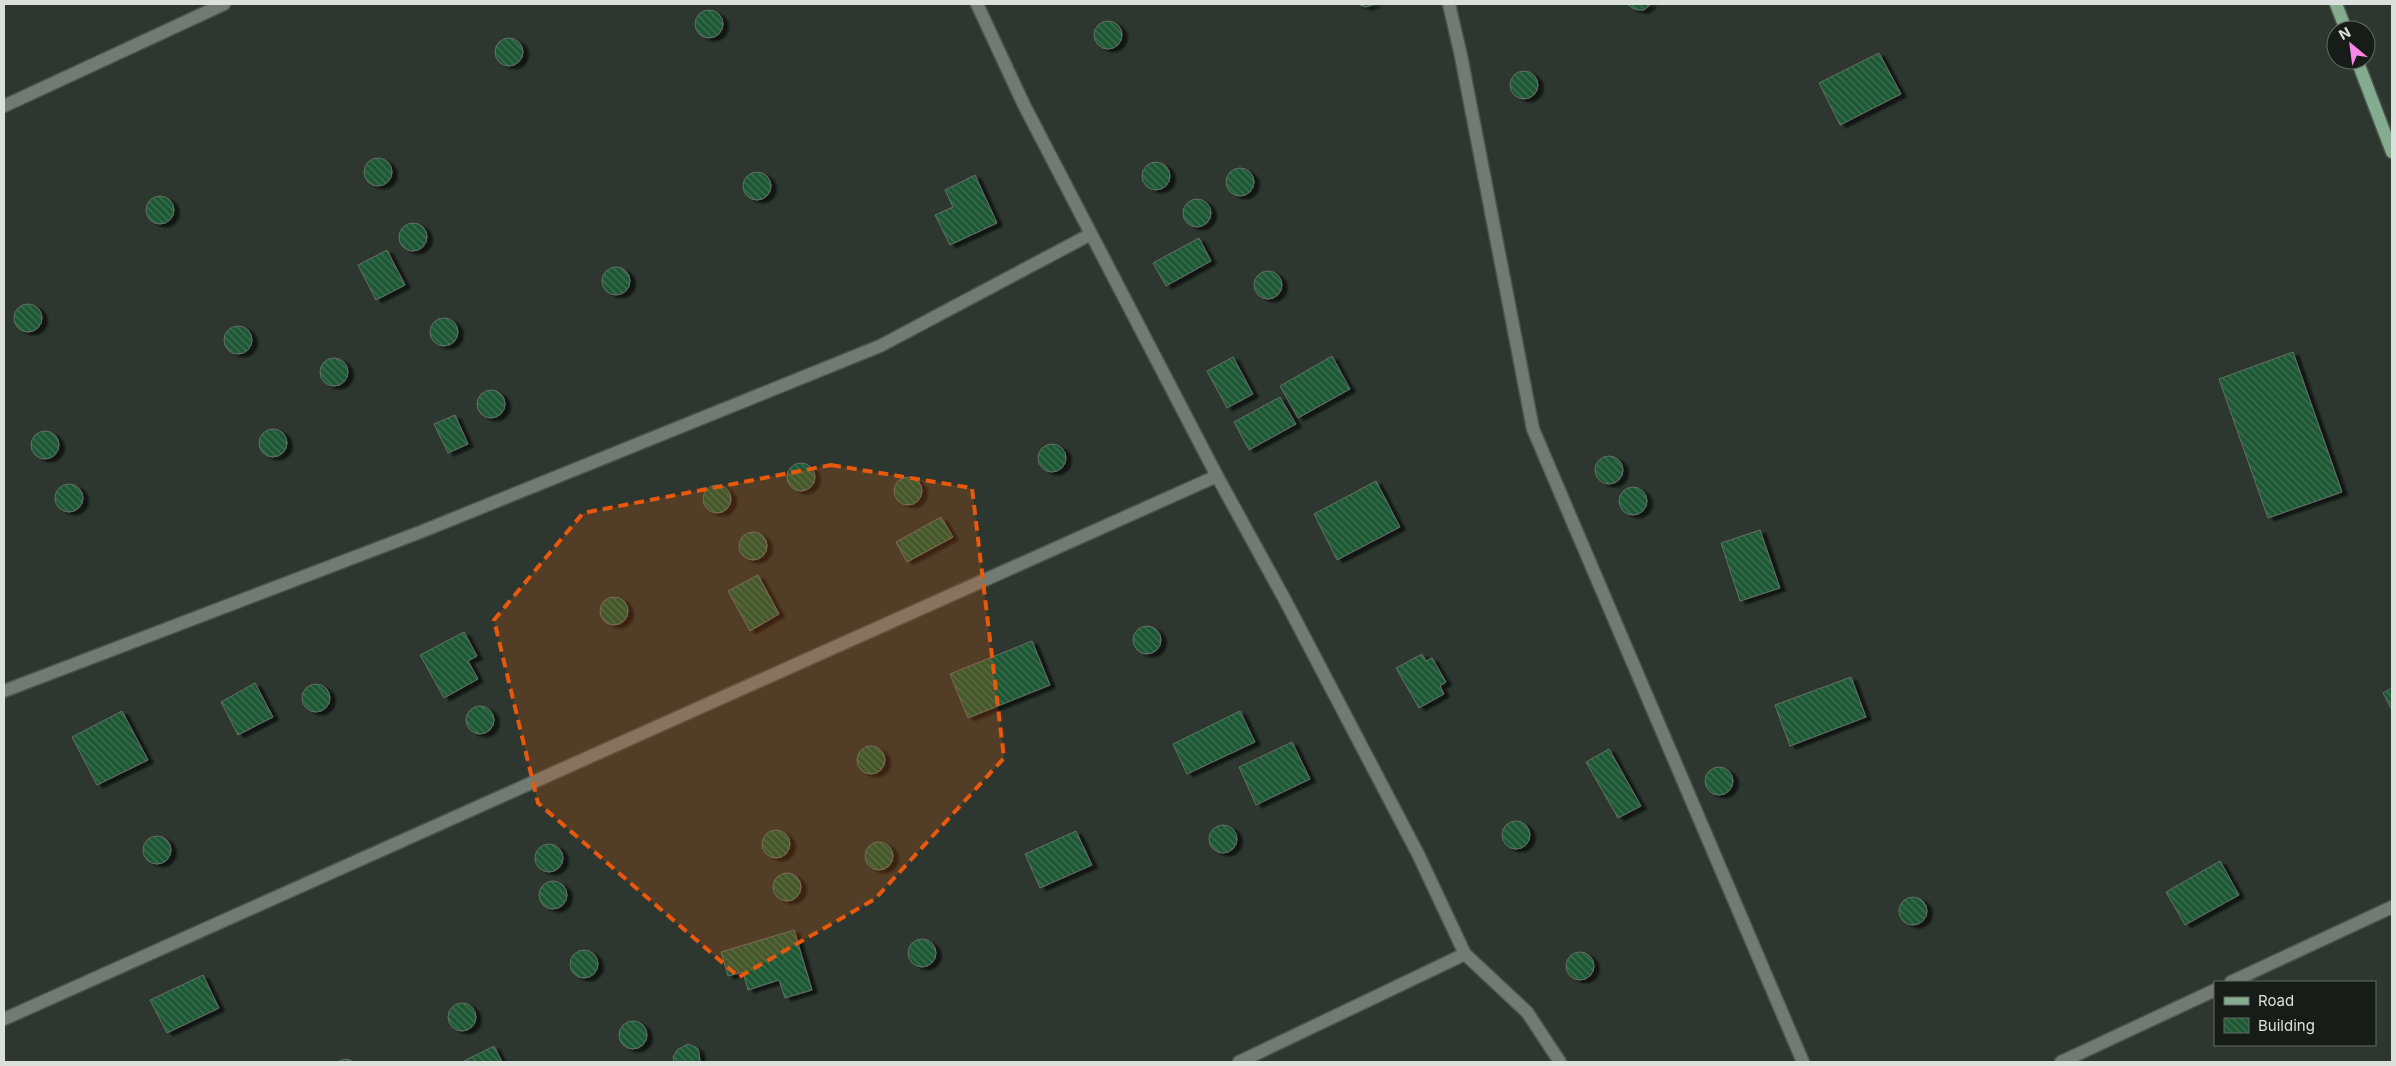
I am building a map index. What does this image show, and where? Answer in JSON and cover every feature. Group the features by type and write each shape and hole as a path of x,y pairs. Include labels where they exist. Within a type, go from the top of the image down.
{"main road":[{"path":"2336,4 2342,20"},
{"path":"2361,70 2392,152"}],"street":[{"path":"4,106 224,4"},
{"path":"977,4 1024,105 1217,476 1418,854 1465,954 1527,1012 1560,1062"},
{"path":"1449,4 1461,56 1534,429 1803,1062"},
{"path":"4,692 432,527 880,346 1091,234"},
{"path":"4,1019 1217,476"},
{"path":"2234,981 2392,907"},
{"path":"1239,1062 1465,954"},
{"path":"2061,1062 2214,990"}],"highlighted area":[{"path":"831,465 972,488 1004,758 875,899 739,977 538,803 494,620 583,513"}],"building":[{"path":"1357,4 1375,4 1366,7"},
{"path":"1627,4 1651,4 1644,10 1639,10"},
{"path":"709,10 719,14 723,24 719,34 709,38 699,34 695,24 699,14"},
{"path":"1108,21 1118,25 1122,35 1118,45 1108,49 1098,45 1094,35 1098,25"},
{"path":"509,38 519,42 523,52 519,62 509,66 499,62 495,52 499,42"},
{"path":"1879,53 1901,94 1840,125 1819,83"},
{"path":"1524,71 1534,75 1538,85 1534,95 1524,99 1514,95 1510,85 1514,75"},
{"path":"378,158 388,162 392,172 388,182 378,186 368,182 364,172 368,162"},
{"path":"1156,162 1166,166 1170,176 1166,186 1156,190 1146,186 1142,176 1146,166"},
{"path":"1240,168 1250,172 1254,182 1250,192 1240,196 1230,192 1226,182 1230,172"},
{"path":"757,172 767,176 771,186 767,196 757,200 747,196 743,186 747,176"},
{"path":"975,175 997,223 950,245 935,215 953,207 945,190"},
{"path":"160,196 170,200 174,210 170,220 160,224 150,220 146,210 150,200"},
{"path":"1197,199 1207,203 1211,213 1207,223 1197,227 1187,223 1183,213 1187,203"},
{"path":"413,223 423,227 427,237 423,247 413,251 403,247 399,237 403,227"},
{"path":"1199,238 1211,261 1166,286 1153,263"},
{"path":"387,250 405,285 376,300 358,265"},
{"path":"616,267 626,271 630,281 626,291 616,295 606,291 602,281 606,271"},
{"path":"1268,271 1278,275 1282,285 1278,295 1268,299 1258,295 1254,285 1258,275"},
{"path":"28,304 38,308 42,318 38,328 28,332 18,328 14,318 18,308"},
{"path":"444,318 454,322 458,332 454,342 444,346 434,342 430,332 434,322"},
{"path":"238,326 248,330 252,340 248,350 238,354 228,350 224,340 228,330"},
{"path":"2293,352 2342,492 2268,518 2219,379"},
{"path":"1332,356 1350,389 1298,418 1280,386"},
{"path":"1233,357 1253,394 1227,408 1207,371"},
{"path":"334,358 344,362 348,372 344,382 334,386 324,382 320,372 324,362"},
{"path":"491,390 501,394 505,404 501,414 491,418 481,414 477,404 481,394"},
{"path":"1280,397 1296,424 1249,450 1234,422"},
{"path":"455,415 468,444 448,453 434,424"},
{"path":"273,429 283,433 287,443 283,453 273,457 263,453 259,443 263,433"},
{"path":"45,431 55,435 59,445 55,455 45,459 35,455 31,445 35,435"},
{"path":"1052,444 1062,448 1066,458 1062,468 1052,472 1042,468 1038,458 1042,448"},
{"path":"1609,456 1619,460 1623,470 1619,480 1609,484 1599,480 1595,470 1599,460"},
{"path":"801,463 811,467 815,477 811,487 801,491 791,487 787,477 791,467"},
{"path":"908,477 918,481 922,491 918,501 908,505 898,501 894,491 898,481"},
{"path":"1376,481 1400,527 1337,560 1314,514"},
{"path":"69,484 79,488 83,498 79,508 69,512 59,508 55,498 59,488"},
{"path":"717,485 727,489 731,499 727,509 717,513 707,509 703,499 707,489"},
{"path":"1633,487 1643,491 1647,501 1643,511 1633,515 1623,511 1619,501 1623,491"},
{"path":"941,517 953,537 907,562 896,542"},
{"path":"1760,530 1780,588 1740,601 1721,543"},
{"path":"753,532 763,536 767,546 763,556 753,560 743,556 739,546 743,536"},
{"path":"758,575 779,614 750,631 728,591"},
{"path":"614,597 624,601 628,611 624,621 614,625 604,621 600,611 604,601"},
{"path":"1147,626 1157,630 1161,640 1157,650 1147,654 1137,650 1133,640 1137,630"},
{"path":"464,632 477,656 468,661 478,679 444,698 420,655"},
{"path":"1032,641 1050,685 968,718 950,674"},
{"path":"1422,654 1426,661 1432,658 1446,682 1440,686 1444,694 1419,708 1396,668"},
{"path":"1851,677 1866,717 1790,746 1775,705"},
{"path":"255,683 273,717 238,735 221,702"},
{"path":"316,684 326,688 330,698 326,708 316,712 306,708 302,698 306,688"},
{"path":"2392,688 2392,710 2383,693"},
{"path":"480,706 490,710 494,720 490,730 480,734 470,730 466,720 470,710"},
{"path":"122,711 148,760 97,785 72,737"},
{"path":"1240,711 1255,742 1187,774 1173,744"},
{"path":"1292,742 1310,779 1256,805 1239,767"},
{"path":"871,746 881,750 885,760 881,770 871,774 861,770 857,760 861,750"},
{"path":"1609,749 1641,806 1618,818 1586,762"},
{"path":"1719,767 1729,771 1733,781 1729,791 1719,795 1709,791 1705,781 1709,771"},
{"path":"1516,821 1526,825 1530,835 1526,845 1516,849 1506,845 1502,835 1506,825"},
{"path":"1223,825 1233,829 1237,839 1233,849 1223,853 1213,849 1209,839 1213,829"},
{"path":"776,830 786,834 790,844 786,854 776,858 766,854 762,844 766,834"},
{"path":"1076,831 1092,865 1040,888 1025,854"},
{"path":"157,836 167,840 171,850 167,860 157,864 147,860 143,850 147,840"},
{"path":"879,842 889,846 893,856 889,866 879,870 869,866 865,856 869,846"},
{"path":"549,844 559,848 563,858 559,868 549,872 539,868 535,858 539,848"},
{"path":"2220,861 2239,895 2185,925 2166,892"},
{"path":"787,873 797,877 801,887 797,897 787,901 777,897 773,887 777,877"},
{"path":"553,881 563,885 567,895 563,905 553,909 543,905 539,895 543,885"},
{"path":"1913,897 1923,901 1927,911 1923,921 1913,925 1903,921 1899,911 1903,901"},
{"path":"794,930 812,990 785,998 779,980 748,990 743,972 728,976 721,952"},
{"path":"922,939 932,943 936,953 932,963 922,967 912,963 908,953 912,943"},
{"path":"584,950 594,954 598,964 594,974 584,978 574,974 570,964 574,954"},
{"path":"1580,952 1590,956 1594,966 1590,976 1580,980 1570,976 1566,966 1570,956"},
{"path":"203,975 219,1008 167,1033 150,1000"},
{"path":"462,1003 472,1007 476,1017 472,1027 462,1031 452,1027 448,1017 452,1007"},
{"path":"633,1021 643,1025 647,1035 643,1045 633,1049 623,1045 619,1035 623,1025"},
{"path":"688,1044 697,1048 700,1062 674,1062 673,1057 677,1050"},
{"path":"494,1046 502,1062 462,1062"},
{"path":"347,1059 354,1062 337,1062 342,1060"}]}
